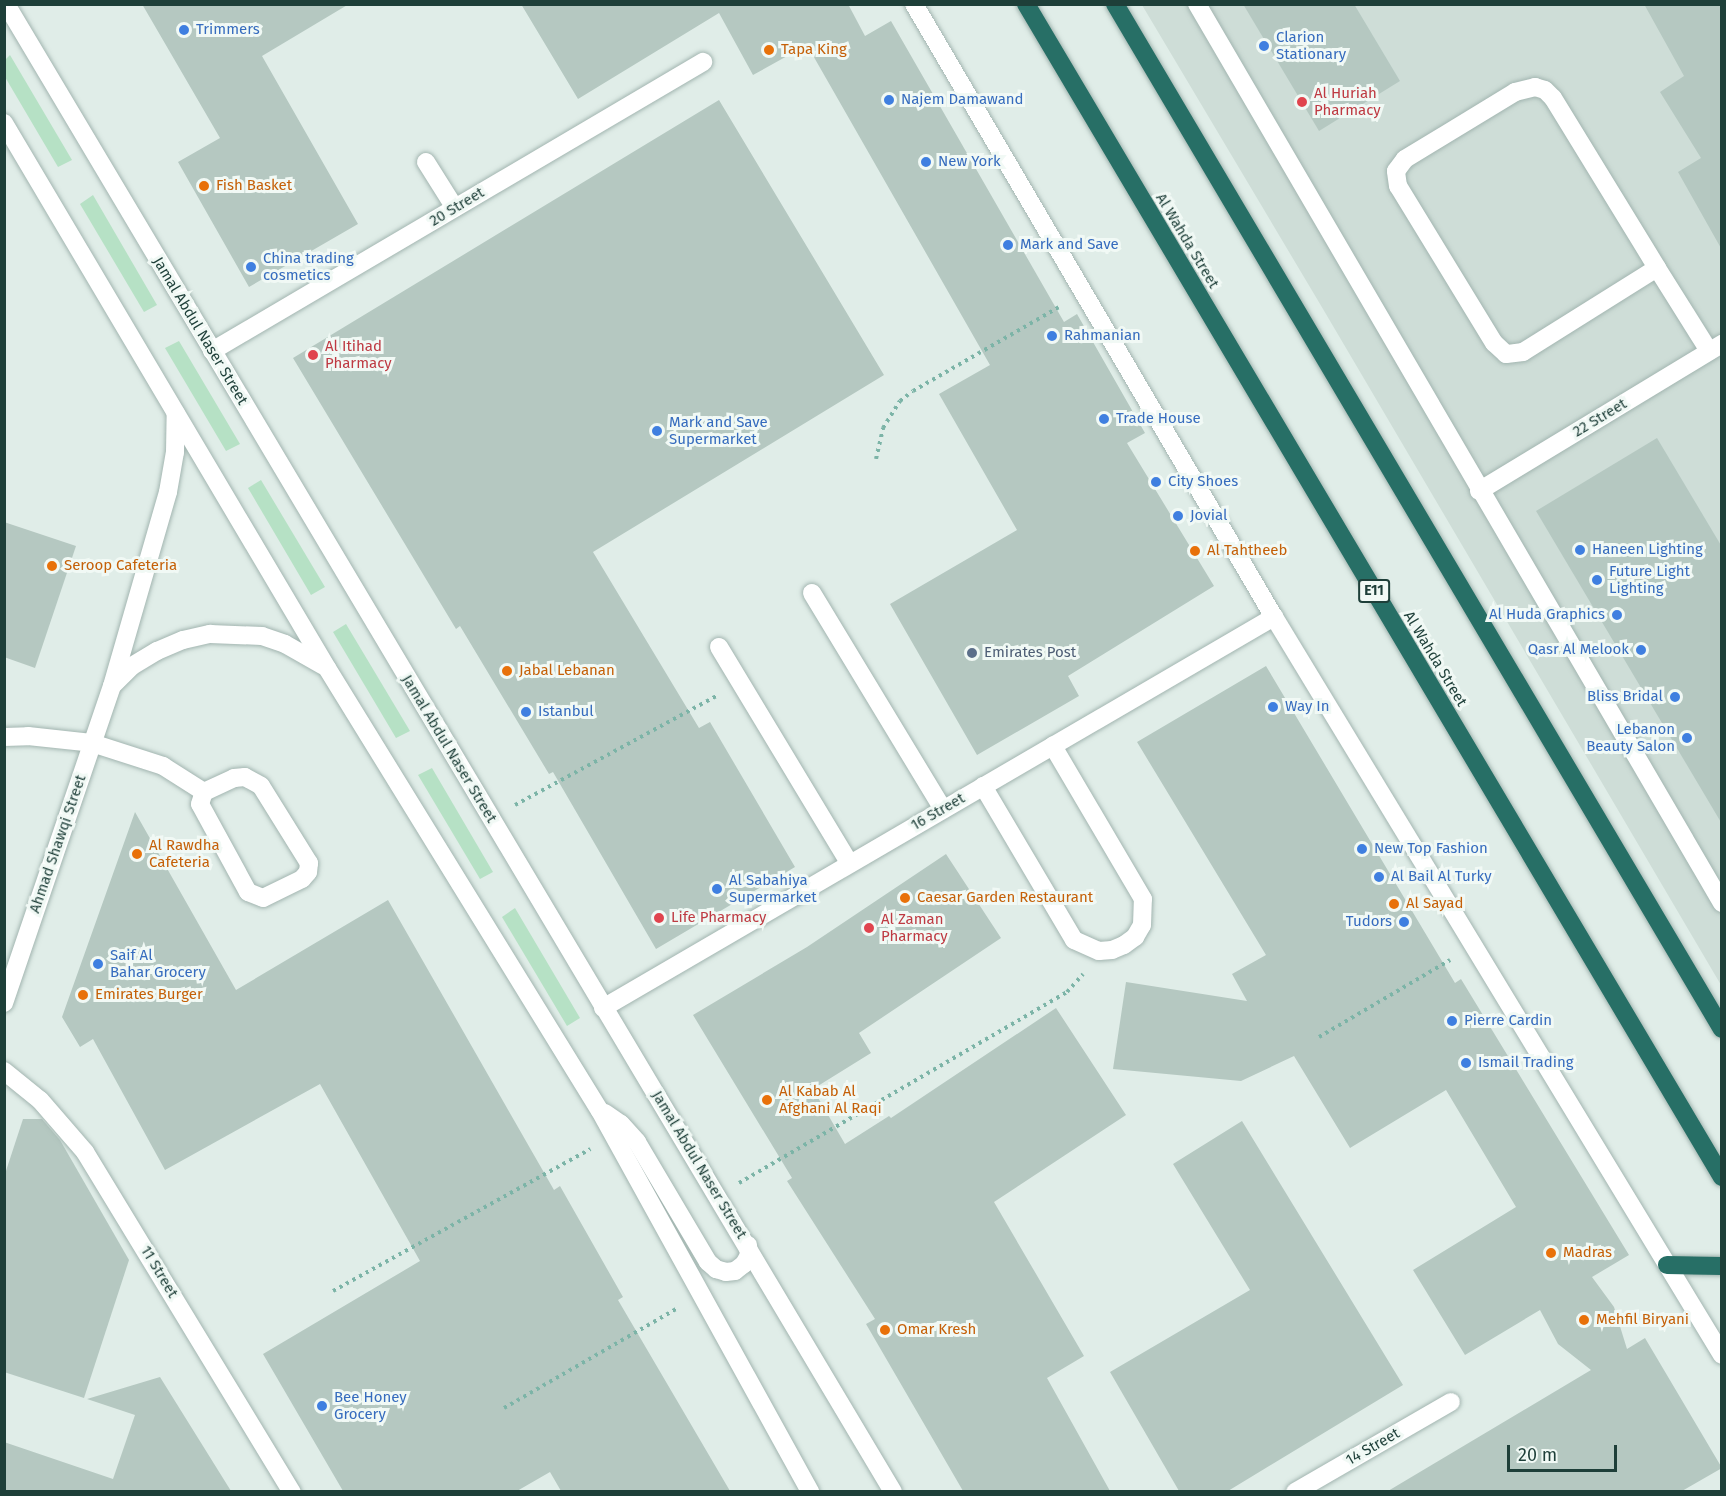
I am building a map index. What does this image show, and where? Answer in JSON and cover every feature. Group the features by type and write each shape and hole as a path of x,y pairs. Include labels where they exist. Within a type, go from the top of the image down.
{"highway":[{"name":"Al Wahda Street","path":"1026,4 1722,1178"},
{"path":"1115,4 1722,1029"},
{"path":"1667,1264 1722,1266"}],"street":[{"name":"Jamal Abdul Naser Street","path":"6,4 893,1491"},
{"path":"914,4 1274,616 1722,1355"},
{"path":"1197,4 1479,491 1722,903"},
{"name":"20 Street","path":"212,351 702,62"},
{"path":"1657,267 1522,351 1506,354 1494,343 1398,186 1396,171 1405,159 1515,92 1535,87 1545,90 1553,98 1657,267 1715,348"},
{"path":"4,123 327,668 600,1111 810,1491"},
{"path":"426,162 455,208"},
{"name":"22 Street","path":"1479,491 1715,348"},
{"name":"Ahmad Shawqi Street","path":"4,1003 112,686 168,492 175,452 176,411"},
{"path":"812,593 943,809"},
{"name":"16 Street","path":"603,1008 1274,616"},
{"name":"Ahmad Shawqi Street","path":"112,686 132,666 157,651 183,640 210,634 262,636 307,654 327,668"},
{"path":"719,647 850,864"},
{"path":"4,737 28,736 92,743 163,766 204,792"},
{"path":"983,786 1074,940 1085,947 1099,951 1112,950 1135,937 1142,925 1143,899 1053,746"},
{"path":"245,777 256,782 307,859 309,867 306,876 268,896 258,897 248,892 201,808 200,799 204,792 234,778 245,777"},
{"name":"11 Street","path":"4,1071 40,1100 85,1152 292,1491"},
{"path":"600,1111 621,1124 637,1142 708,1262 716,1269 726,1272 735,1270 744,1264 748,1255 748,1245"},
{"name":"14 Street","path":"1295,1491 1451,1402"}],"path":[{"path":"876,459 880,436 890,414 913,391 1083,293"},
{"path":"490,818 741,683"},
{"path":"1319,1037 1474,946"},
{"path":"718,1196 1067,992 1084,972 1087,960 1085,947"},
{"path":"333,1291 614,1136"},
{"path":"504,1408 702,1294"}],"shaded area":[{"path":"1142,5 1721,5 1721,985 1323,309"}],"green space":[{"path":"10,55 72,160 58,167 5,77 5,60"},
{"path":"93,195 157,305 144,312 80,204"},
{"path":"179,341 240,444 226,451 165,348"},
{"path":"261,480 325,587 311,595 248,488"},
{"path":"346,624 410,731 396,738 333,632"},
{"path":"432,768 493,872 480,879 418,775"},
{"path":"515,908 580,1018 567,1026 502,917"}],"building":[{"path":"142,4 349,4 262,56 358,224 249,287 178,162 220,138"},
{"path":"521,4 848,4 865,36 891,21 1064,322 1077,314 1145,433 1127,443 1214,586 1068,676 1079,696 977,755 890,604 1017,530 939,394 990,365 807,45 753,75 719,13 578,99"},
{"path":"1243,4 1354,4 1400,81 1319,131"},
{"path":"1644,4 1722,4 1722,250 1678,172 1701,158 1660,92 1684,76"},
{"path":"719,100 884,375 593,552 699,728 710,722 795,867 656,949 553,772 549,774 460,626 456,629 293,358"},
{"path":"1657,438 1722,547 1722,824 1536,511"},
{"path":"4,522 76,546 35,668 4,657"},
{"path":"1266,666 1455,983 1461,979 1629,1255 1592,1277 1614,1307 1627,1349 1645,1338 1722,1468 1682,1491 1388,1491 1591,1370 1558,1344 1540,1310 1465,1355 1413,1270 1516,1207 1446,1090 1350,1148 1294,1056 1241,1081 1113,1069 1126,982 1247,1001 1232,974 1266,955 1137,742"},
{"path":"135,812 236,990 388,900 554,1190 560,1186 623,1297 618,1300 730,1491 561,1491 550,1472 517,1491 343,1491 263,1354 420,1261 320,1084 165,1170 93,1039 80,1047 62,1017"},
{"path":"946,854 1001,938 859,1033 871,1053 813,1089 845,1144 889,1116 891,1118 1056,1008 1126,1115 994,1202 1084,1356 1047,1378 1110,1491 963,1491 866,1324 875,1319 787,1181 792,1178 693,1015 807,947"},
{"path":"23,1119 42,1119 60,1140 129,1260 84,1398 4,1372 4,1177"},
{"path":"1242,1121 1403,1385 1228,1491 1179,1491 1110,1372 1250,1290 1173,1164"},
{"path":"160,1377 231,1491 4,1491 4,1442 113,1479 135,1415 87,1399"}],"place":[{"name":"Trimmers","path":"184,30"},
{"name":"Clarion Stationary","path":"1264,46"},
{"name":"Tapa King","path":"769,50"},
{"name":"Najem Damawand","path":"889,100"},
{"name":"Al Huriah Pharmacy","path":"1302,102"},
{"name":"New York","path":"926,162"},
{"name":"Fish Basket","path":"204,186"},
{"name":"Mark and Save","path":"1008,245"},
{"name":"China trading cosmetics","path":"251,267"},
{"name":"Rahmanian","path":"1052,336"},
{"name":"Al Itihad Pharmacy","path":"313,355"},
{"name":"Trade House","path":"1104,419"},
{"name":"Mark and Save Supermarket","path":"657,431"},
{"name":"City Shoes","path":"1156,482"},
{"name":"Jovial","path":"1178,516"},
{"name":"Haneen Lighting","path":"1580,550"},
{"name":"Al Tahtheeb","path":"1195,551"},
{"name":"Seroop Cafeteria","path":"52,566"},
{"name":"Future Light Lighting","path":"1597,580"},
{"name":"Al Huda Graphics","path":"1617,615"},
{"name":"Qasr Al Melook","path":"1641,650"},
{"name":"Emirates Post","path":"972,653"},
{"name":"Jabal Lebanan","path":"507,671"},
{"name":"Bliss Bridal","path":"1675,697"},
{"name":"Way In","path":"1273,707"},
{"name":"Istanbul","path":"526,712"},
{"name":"Lebanon Beauty Salon","path":"1687,738"},
{"name":"New Top Fashion","path":"1362,849"},
{"name":"Al Rawdha Cafeteria","path":"137,854"},
{"name":"Al Bail Al Turky","path":"1379,877"},
{"name":"Al Sabahiya Supermarket","path":"717,889"},
{"name":"Caesar Garden Restaurant","path":"905,898"},
{"name":"Al Sayad","path":"1394,904"},
{"name":"Life Pharmacy","path":"659,918"},
{"name":"Tudors","path":"1404,922"},
{"name":"Al Zaman Pharmacy","path":"869,928"},
{"name":"Saif Al Bahar Grocery","path":"98,964"},
{"name":"Emirates Burger","path":"83,995"},
{"name":"Pierre Cardin","path":"1452,1021"},
{"name":"Ismail Trading","path":"1466,1063"},
{"name":"Al Kabab Al Afghani Al Raqi","path":"767,1100"},
{"name":"Madras","path":"1551,1253"},
{"name":"Mehfil Biryani","path":"1584,1320"},
{"name":"Omar Kresh","path":"885,1330"},
{"name":"Bee Honey Grocery","path":"322,1406"}]}
